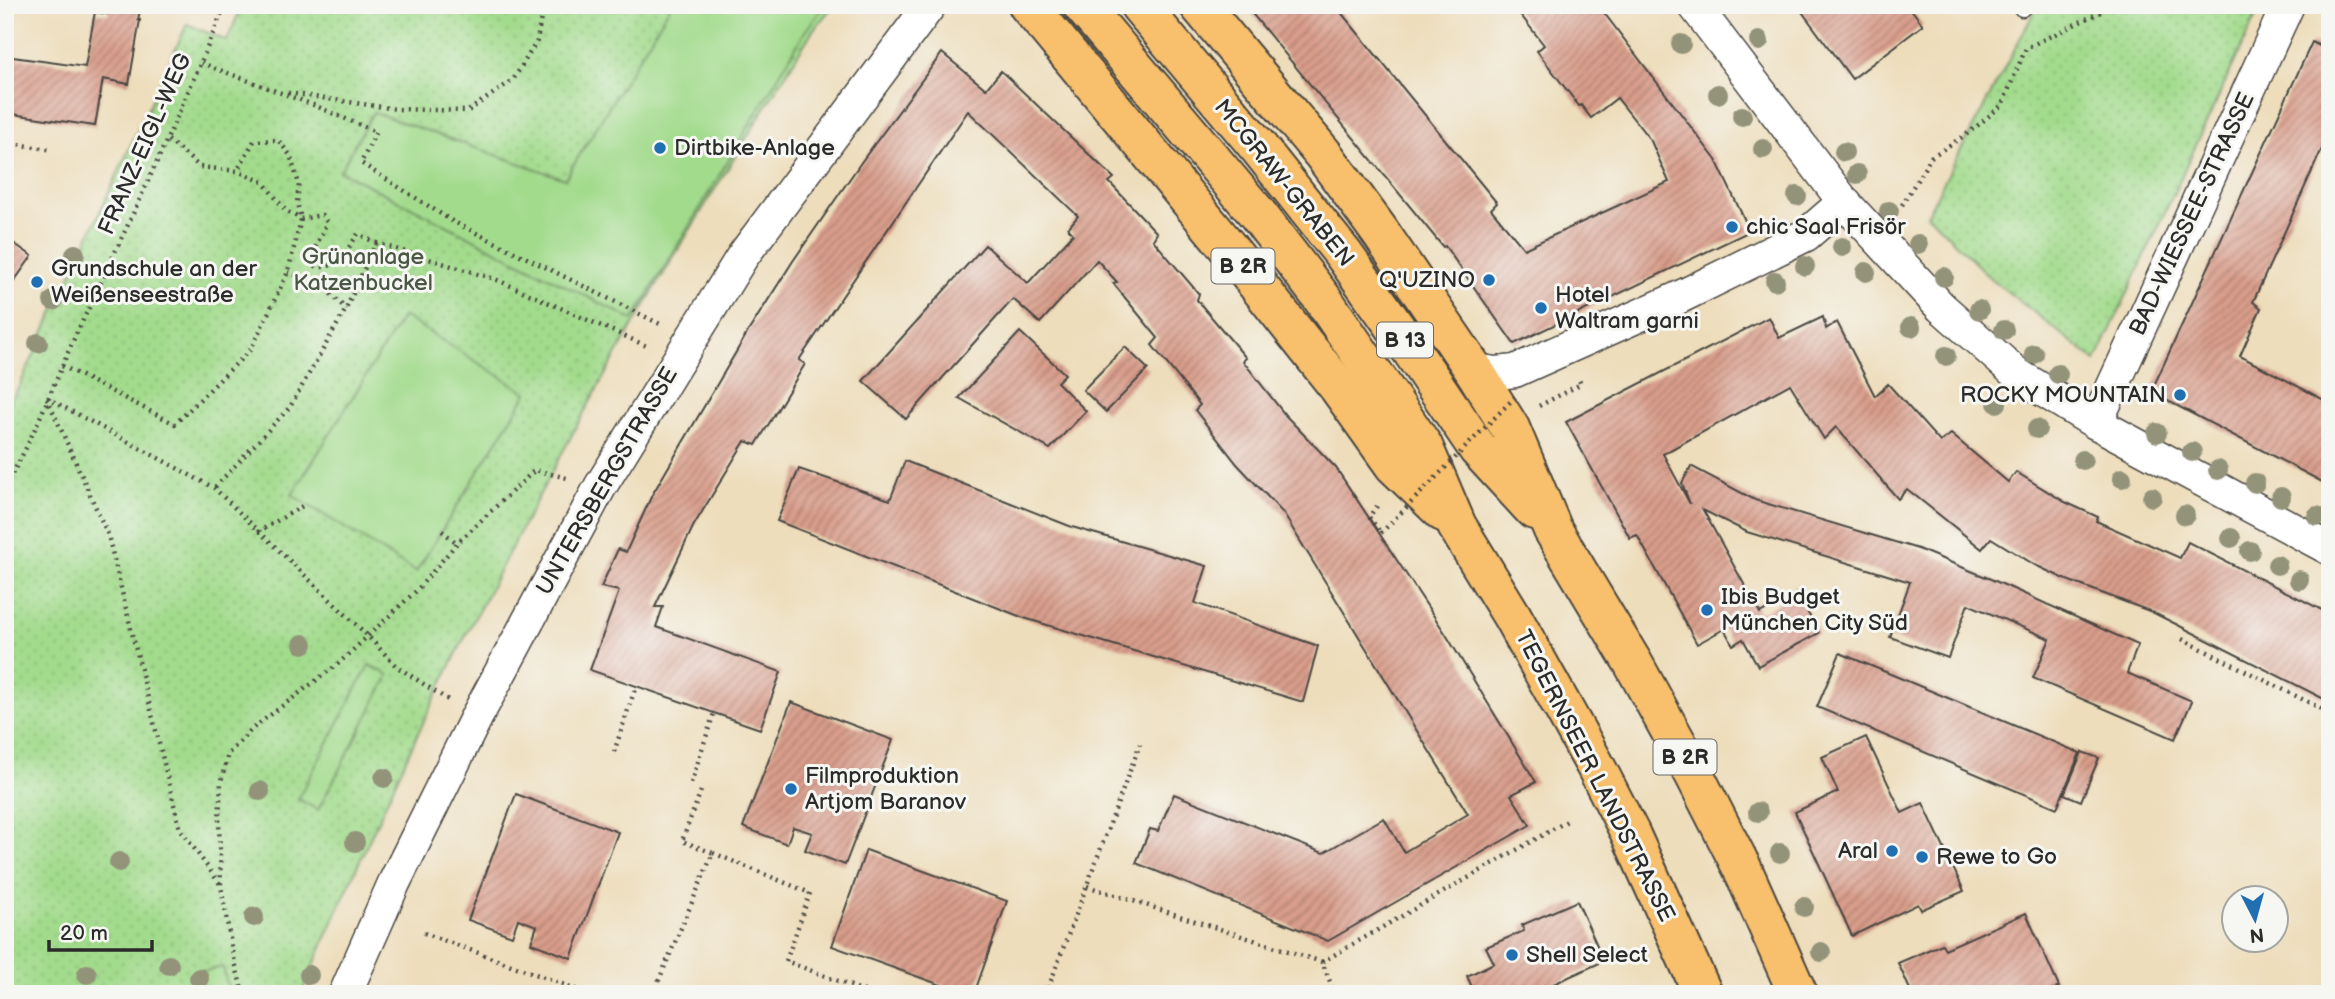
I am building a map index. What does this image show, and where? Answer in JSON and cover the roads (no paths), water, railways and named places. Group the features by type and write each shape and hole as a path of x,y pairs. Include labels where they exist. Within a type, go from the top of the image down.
{"main road":[{"name":"B 2R","path":"1028,5 1222,240 1339,388 1394,464 1457,526"},
{"name":"MCGRAW-GRABEN","path":"1082,5 1256,212 1322,298 1423,446 1457,526"},
{"name":"MCGRAW-GRABEN","path":"1139,5 1259,148 1344,256 1478,449 1553,530"},
{"name":"B 2R","path":"1199,5 1322,154 1380,232 1510,428 1553,530 1633,663 1694,774 1742,868 1798,994"},
{"name":"TEGERNSEER LANDSTRASSE","path":"1457,526 1512,615 1595,765 1630,833 1703,994"}],"street":[{"name":"UNTERSBERGSTRASSE","path":"345,994 394,883 475,718 600,487 742,257 930,5"},
{"path":"1694,5 1844,202 1941,307 2018,375 2096,423 2330,549"},
{"name":"BAD-WIESSEE-STRASSE","path":"2096,423 2288,5"},
{"path":"1474,370 1497,373 1515,371 1676,299 1807,235 1844,202"}],"place":[{"name":"Dirtbike-Anlage","path":"660,148"},
{"name":"chic Saal Frisör","path":"1732,227"},
{"name":"Q'UZINO","path":"1489,280"},
{"name":"Grundschule an der Weißenseestraße","path":"37,282"},
{"name":"Hotel Waltram garni","path":"1541,308"},
{"name":"ROCKY MOUNTAIN","path":"2180,395"},
{"name":"Ibis Budget München City Süd","path":"1707,610"},
{"name":"Filmproduktion Artjom Baranov","path":"791,789"},
{"name":"Aral","path":"1892,851"},
{"name":"Rewe to Go","path":"1922,857"},
{"name":"Shell Select","path":"1512,955"}],"park label":[{"name":"Grünanlage Katzenbuckel","path":"363,270"}]}
